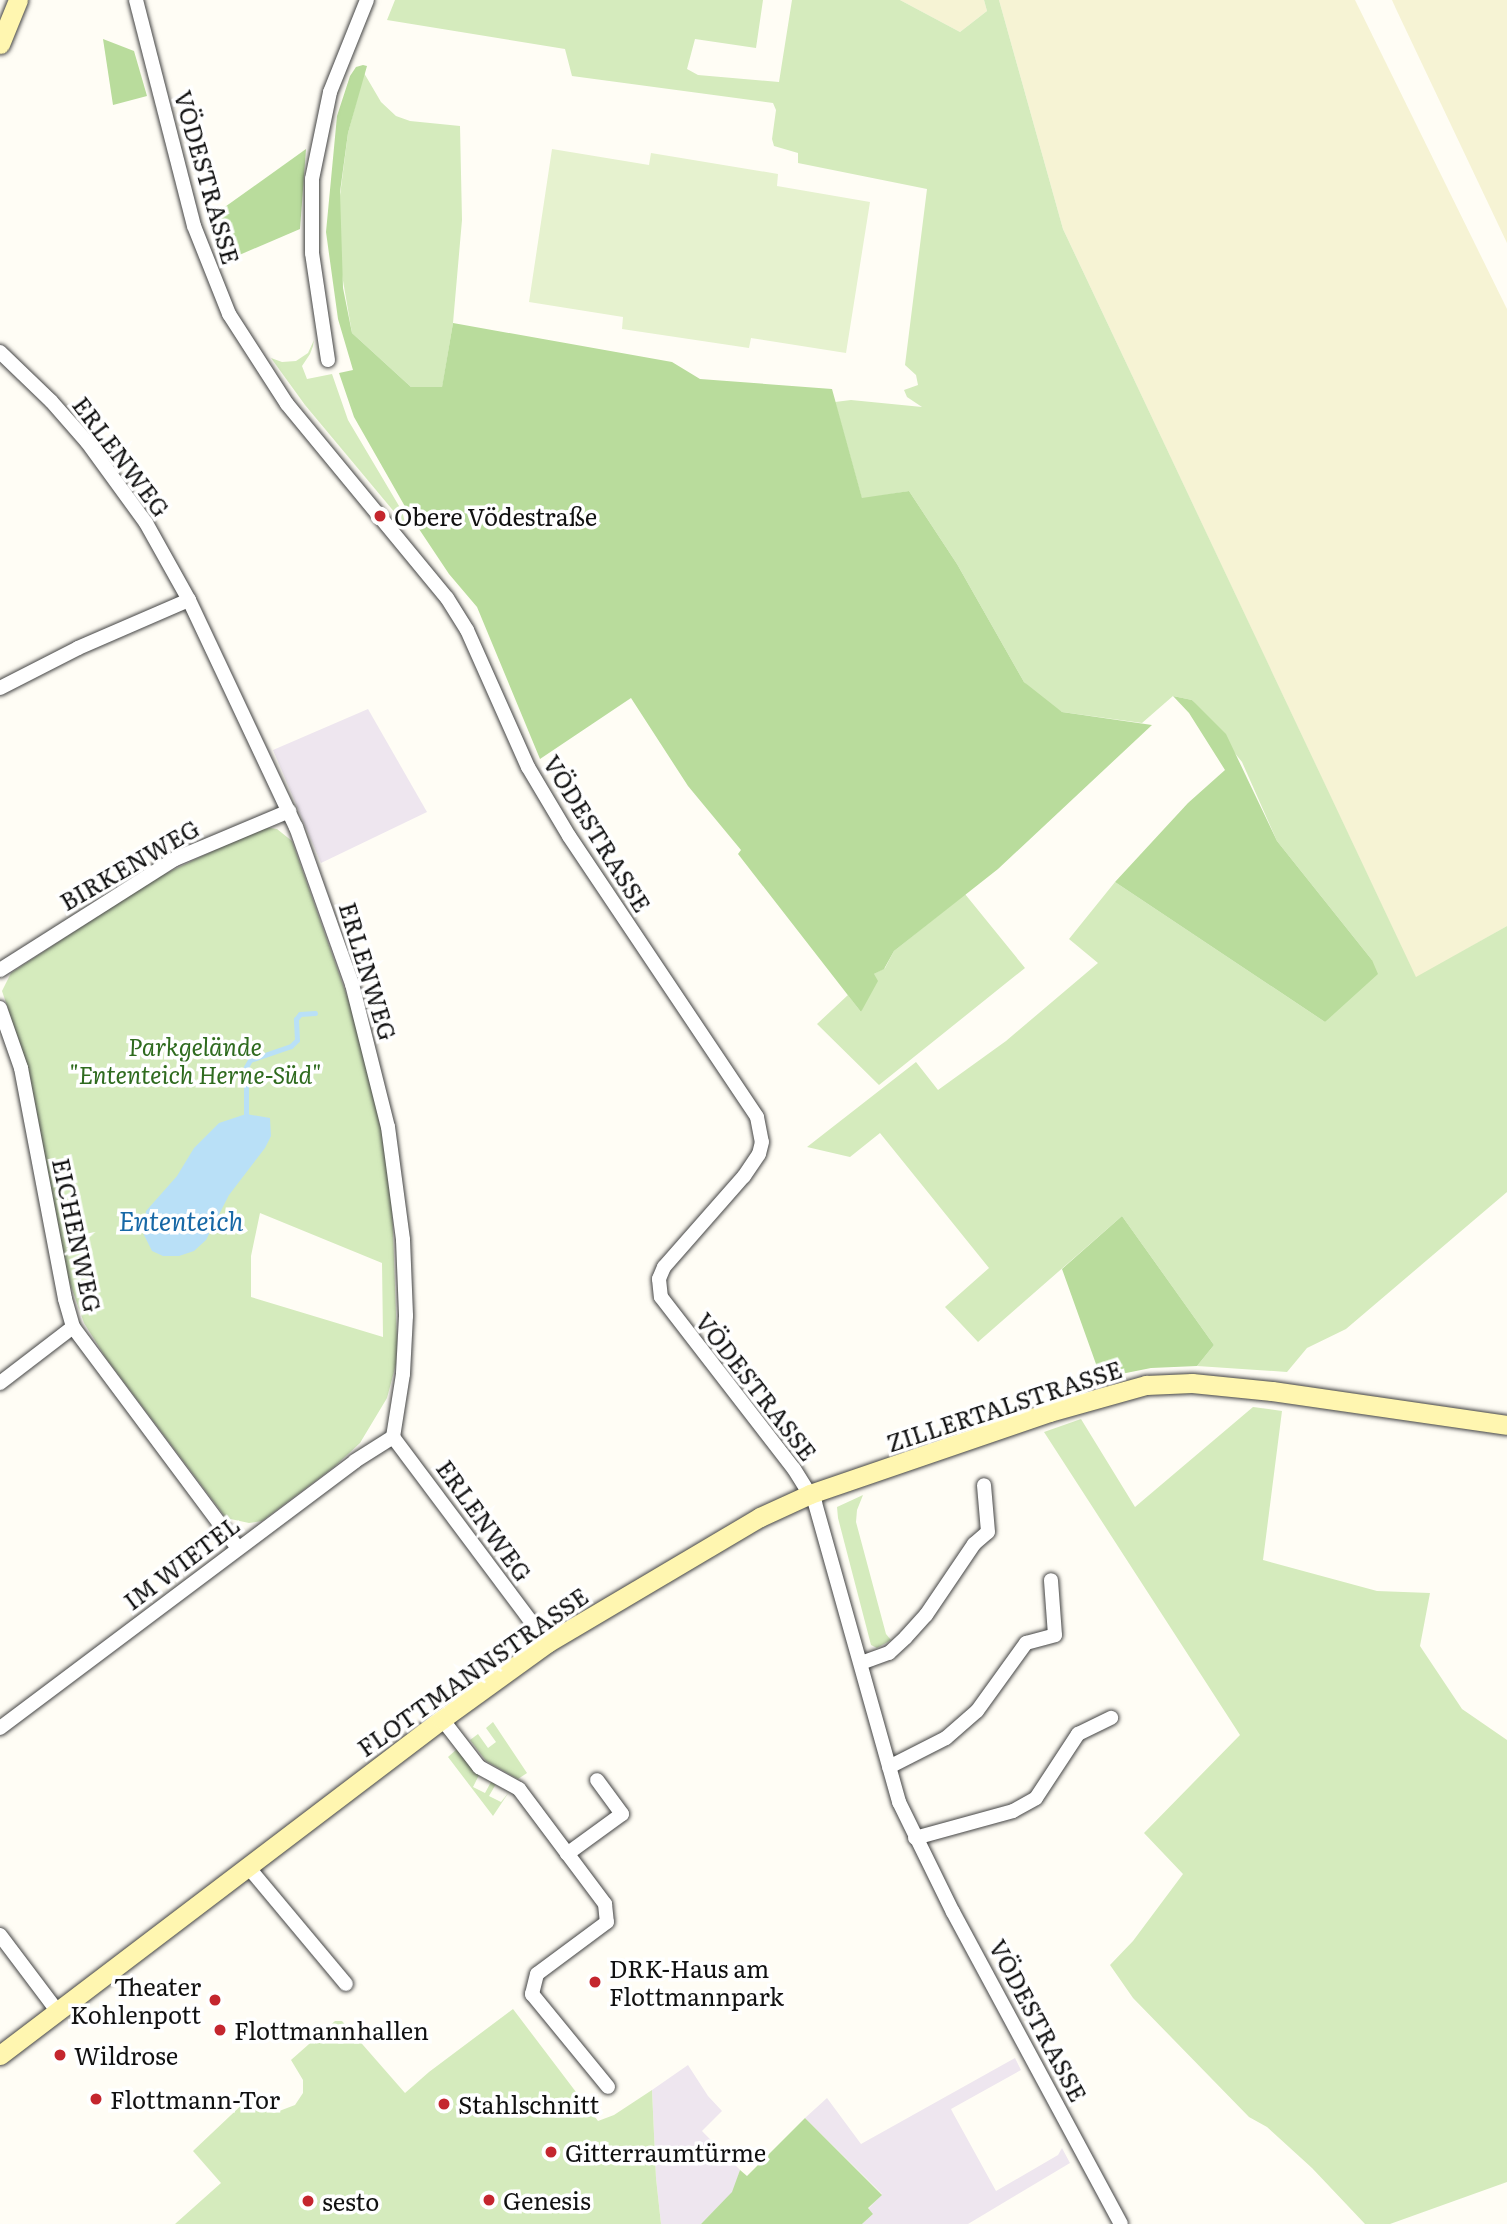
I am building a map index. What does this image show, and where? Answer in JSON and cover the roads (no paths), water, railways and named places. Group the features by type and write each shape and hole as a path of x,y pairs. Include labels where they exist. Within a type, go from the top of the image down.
{"street":[{"path":"0,44 18,0"},
{"name":"VÖDESTRASSE","path":"136,0 194,226 229,314 287,404 447,598 467,630 528,767 569,836 757,1117 762,1142 752,1166 664,1267 659,1288 666,1306 774,1442 810,1494 820,1516 899,1802 915,1838 1121,2224"},
{"path":"328,360 312,253 312,179 330,92 367,0"},
{"name":"ERLENWEG","path":"0,352 51,401 124,489 189,600 289,811 352,984 380,1086 390,1138 403,1240 406,1316 403,1374 393,1437 547,1643"},
{"path":"0,688 79,648 189,600"},
{"name":"BIRKENWEG","path":"0,970 176,859 289,811"},
{"name":"EICHENWEG","path":"0,1008 21,1068 65,1299 74,1327 238,1548"},
{"path":"0,1382 74,1327"},
{"name":"ZILLERTALSTRASSE","path":"810,1494 1049,1412 1146,1385 1192,1384 1260,1390 1507,1425"},
{"name":"IM WIETEL","path":"0,1728 355,1461 393,1437"},
{"path":"861,1664 889,1653 906,1637 926,1615 974,1544 988,1532 984,1485"},
{"name":"FLOTTMANNSTRASSE","path":"0,2055 442,1719 547,1643 760,1517 810,1494"},
{"path":"889,1766 946,1738 977,1711 1026,1643 1055,1634 1051,1580"},
{"path":"915,1838 1013,1811 1036,1798 1078,1734 1111,1718"},
{"path":"442,1719 479,1767 519,1789 606,1904 607,1922 537,1974 532,1994 608,2088"},
{"path":"567,1854 622,1814 597,1780"},
{"path":"249,1868 346,1984"},
{"path":"0,1935 58,2011"}],"water":[{"name":"Ententeich","path":"246,1114 270,1118 271,1136 229,1195 206,1240 194,1251 179,1256 163,1256 152,1251 143,1233 146,1211 177,1176 194,1148 219,1123"}],"waterway":[{"path":"246,1114 246,1067 250,1060 291,1046 297,1040 296,1019 300,1014 315,1013"}],"place":[{"name":"Obere Vödestraße","path":"380,516"},
{"name":"DRK-Haus am Flottmannpark","path":"595,1982"},
{"name":"Theater Kohlenpott","path":"215,2000"},
{"name":"Flottmannhallen","path":"220,2030"},
{"name":"Wildrose","path":"60,2055"},
{"name":"Flottmann-Tor","path":"96,2099"},
{"name":"Stahlschnitt","path":"444,2104"},
{"name":"Gitterraumtürme","path":"551,2152"},
{"name":"Genesis","path":"489,2200"},
{"name":"sesto","path":"308,2201"}],"park label":[{"name":"Parkgelände \"Ententeich Herne-Süd\"","path":"195,1060"}]}
